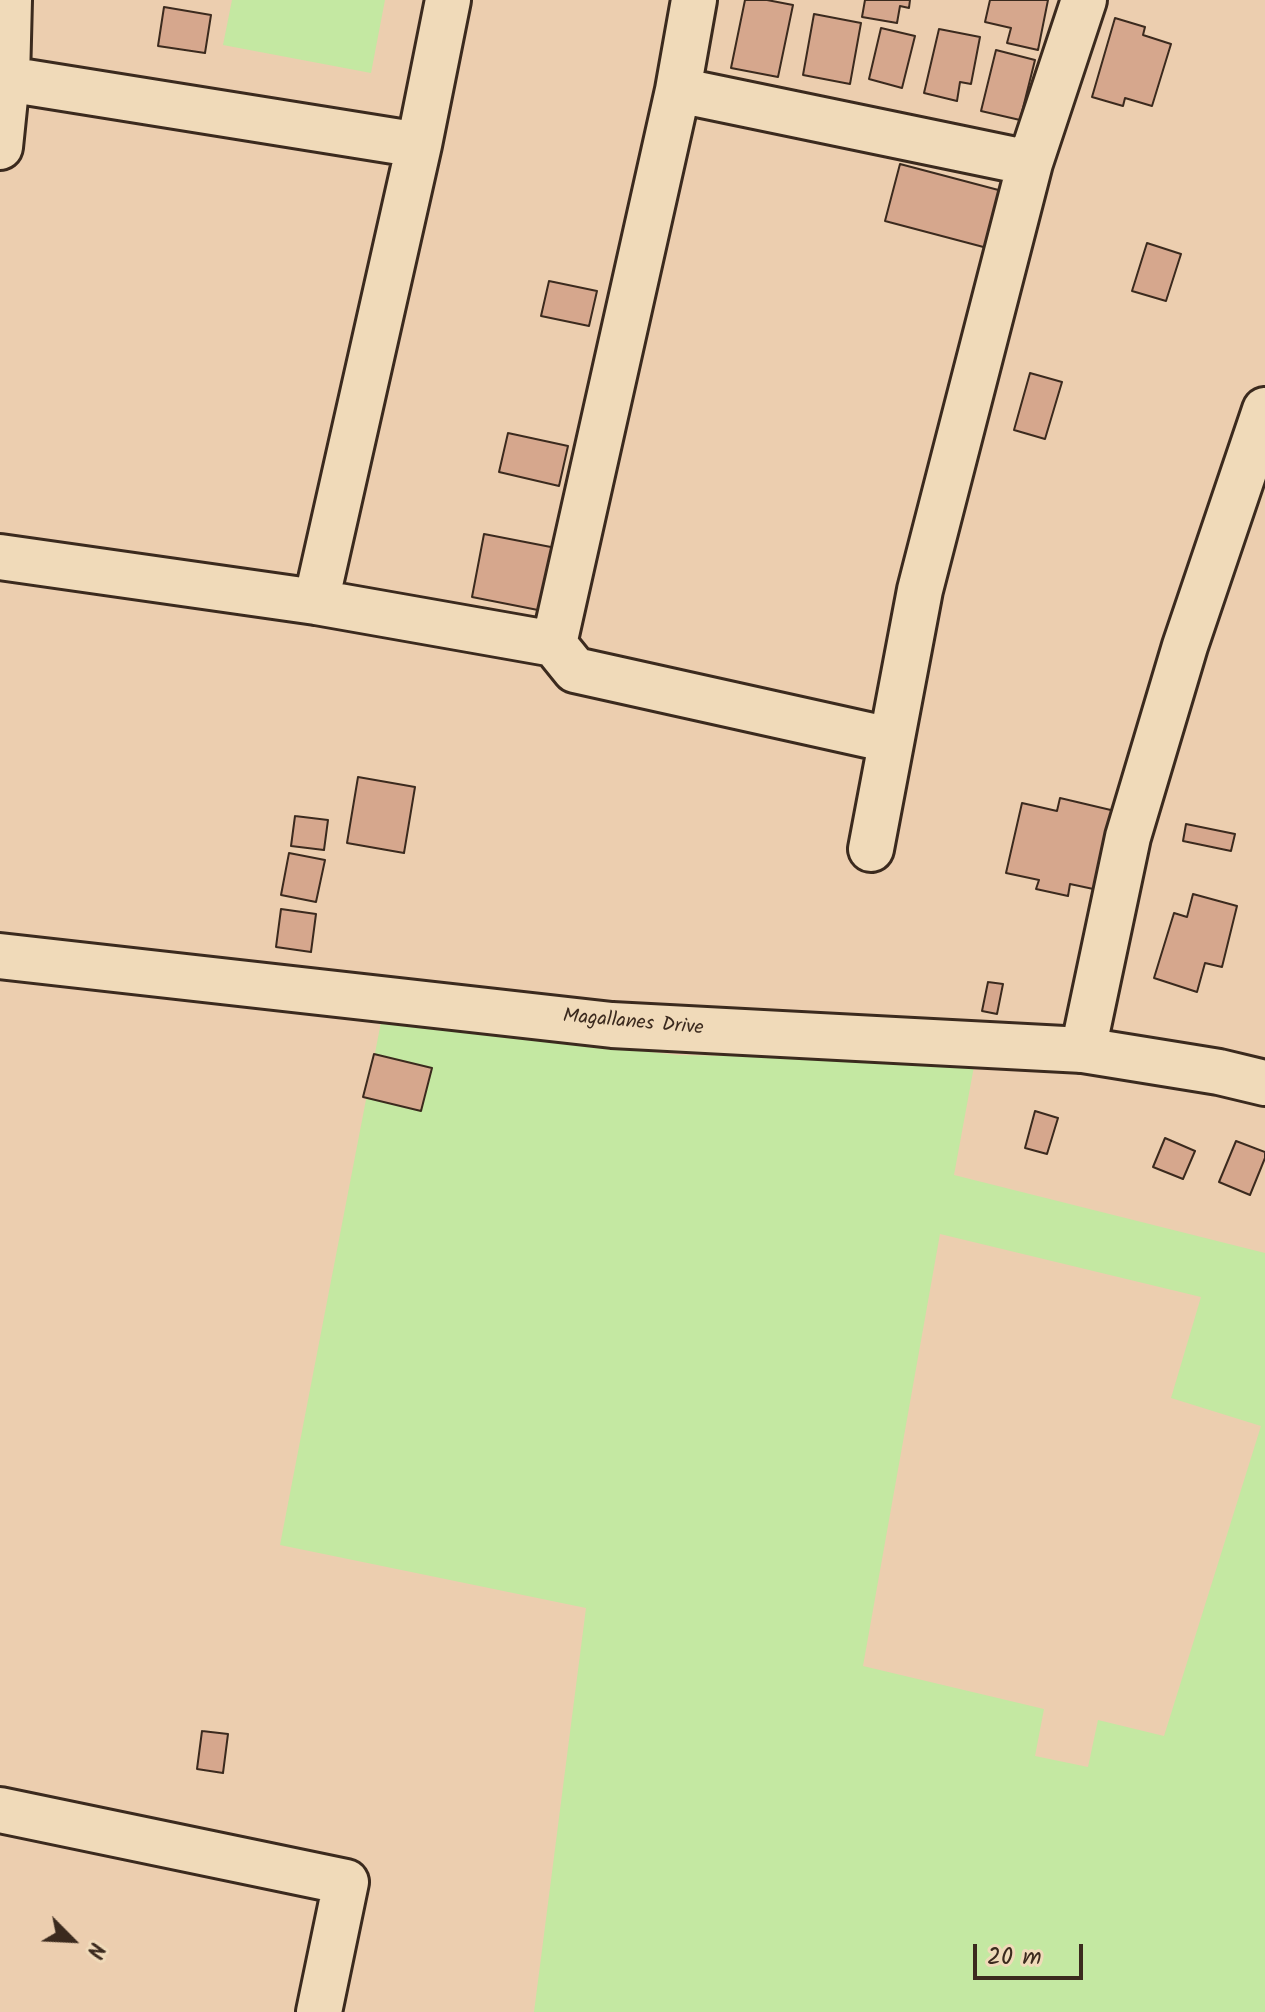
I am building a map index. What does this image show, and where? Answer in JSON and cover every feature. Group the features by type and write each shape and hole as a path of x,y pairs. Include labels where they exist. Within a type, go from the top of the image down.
{"street":[{"path":"0,147 7,79 9,0"},
{"path":"316,602 419,145 448,0"},
{"path":"554,644 678,90 694,0"},
{"path":"871,849 920,590 1030,163 1084,0"},
{"path":"7,79 419,145"},
{"path":"678,90 1030,163"},
{"path":"1083,1050 1128,837 1185,646 1265,410"},
{"path":"0,557 316,602 554,644 575,670 890,740"},
{"name":"Magallanes Drive","path":"0,956 612,1025 1083,1050 1219,1072 1265,1083"},
{"path":"0,1810 346,1882 319,2012"}],"green space":[{"path":"232,0 385,0 371,73 223,45"},
{"path":"381,1022 678,1055 975,1061 954,1175 1265,1253 1265,2012 534,2012 586,1608 280,1545","holes":["940,1234 1201,1297 1171,1398 1261,1426 1164,1736 1098,1720 1088,1767 1035,1756 1044,1709 863,1666"]}],"building":[{"path":"745,0 793,5 778,77 731,68"},
{"path":"865,0 910,0 909,8 900,6 897,23 862,17"},
{"path":"990,0 1048,0 1038,50 1007,43 1011,28 985,22"},
{"path":"164,7 211,15 205,53 158,46"},
{"path":"814,14 861,23 850,84 803,75"},
{"path":"1115,18 1145,27 1143,35 1171,44 1152,106 1125,98 1123,106 1092,97"},
{"path":"881,28 915,36 902,88 869,79"},
{"path":"939,29 980,37 971,84 960,82 957,101 924,93"},
{"path":"996,50 1035,60 1020,120 981,111"},
{"path":"900,164 1006,192 991,249 885,221"},
{"path":"1147,243 1181,254 1166,301 1132,291"},
{"path":"549,281 597,291 589,326 541,316"},
{"path":"1030,373 1062,382 1045,439 1014,430"},
{"path":"508,433 568,446 559,486 499,472"},
{"path":"484,534 556,548 543,611 472,597"},
{"path":"358,777 415,787 404,853 347,843"},
{"path":"1060,798 1115,811 1098,890 1070,884 1068,896 1036,889 1039,880 1006,873 1022,803 1057,811"},
{"path":"295,816 328,820 324,850 291,846"},
{"path":"1186,824 1235,834 1231,851 1183,841"},
{"path":"289,853 325,860 316,902 281,895"},
{"path":"1193,894 1237,906 1222,967 1205,963 1197,992 1154,978 1174,913 1187,917"},
{"path":"281,909 316,914 311,952 276,947"},
{"path":"988,982 1003,984 997,1014 982,1011"},
{"path":"374,1054 432,1068 421,1111 363,1097"},
{"path":"1035,1111 1058,1118 1047,1154 1025,1148"},
{"path":"1165,1138 1195,1151 1183,1179 1153,1167"},
{"path":"1236,1141 1265,1152 1250,1195 1219,1182"},
{"path":"202,1731 228,1734 223,1773 197,1769"}]}
